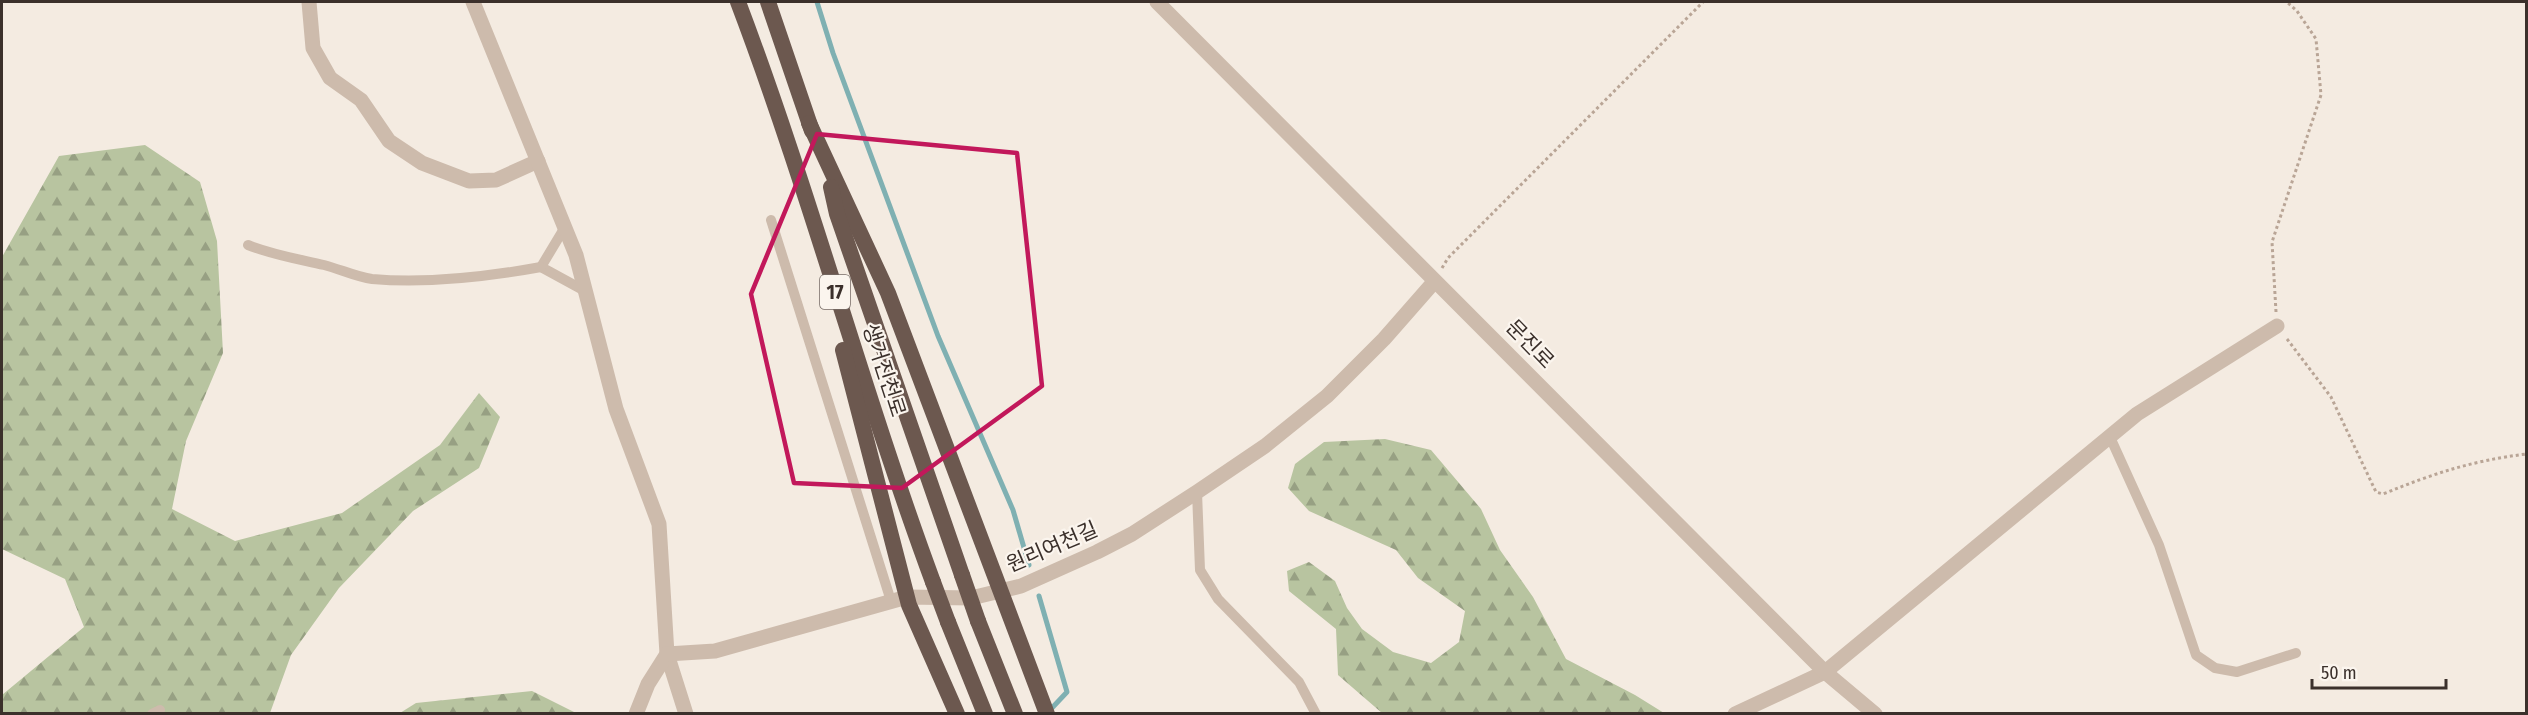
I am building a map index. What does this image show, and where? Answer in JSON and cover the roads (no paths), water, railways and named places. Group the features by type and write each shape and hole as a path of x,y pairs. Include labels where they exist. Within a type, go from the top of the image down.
{"highway":[{"name":"생거진천로","path":"738,2 768,82 899,490 985,714"},
{"name":"생거진천로","path":"768,2 837,214 978,621 1015,714"},
{"path":"809,123 888,293 1003,591 1047,714"},
{"path":"799,178 899,599 957,714"}],"street":[{"path":"309,2 313,48 330,78 361,100 389,141 422,163 469,181 496,180 538,161"},
{"path":"472,2 565,227 585,291 616,410 659,524 667,654 686,714"},
{"name":"문진로","path":"1158,2 1434,282 1479,322 1825,672 1875,714"},
{"name":"원리여천길","path":"667,654 715,651 899,599 972,598 1003,591 1022,586 1106,548 1132,534 1265,446 1327,396 1384,339 1434,282"},
{"path":"1736,714 1825,672 2137,414 2277,326"},
{"path":"636,714 648,684 667,654"}],"lane":[{"path":"771,220 899,599"},
{"path":"541,267 565,227"},
{"path":"248,245 267,253 370,279 439,281 501,275 541,267 585,291"},
{"path":"2110,437 2159,545 2196,655 2215,668 2236,672 2296,653"},
{"path":"1197,492 1200,570 1218,599 1299,682 1316,714"}],"waterway":[{"path":"817,2 833,53 938,336 1013,510 1029,565"},
{"path":"1039,596 1067,692 1051,709"}]}
